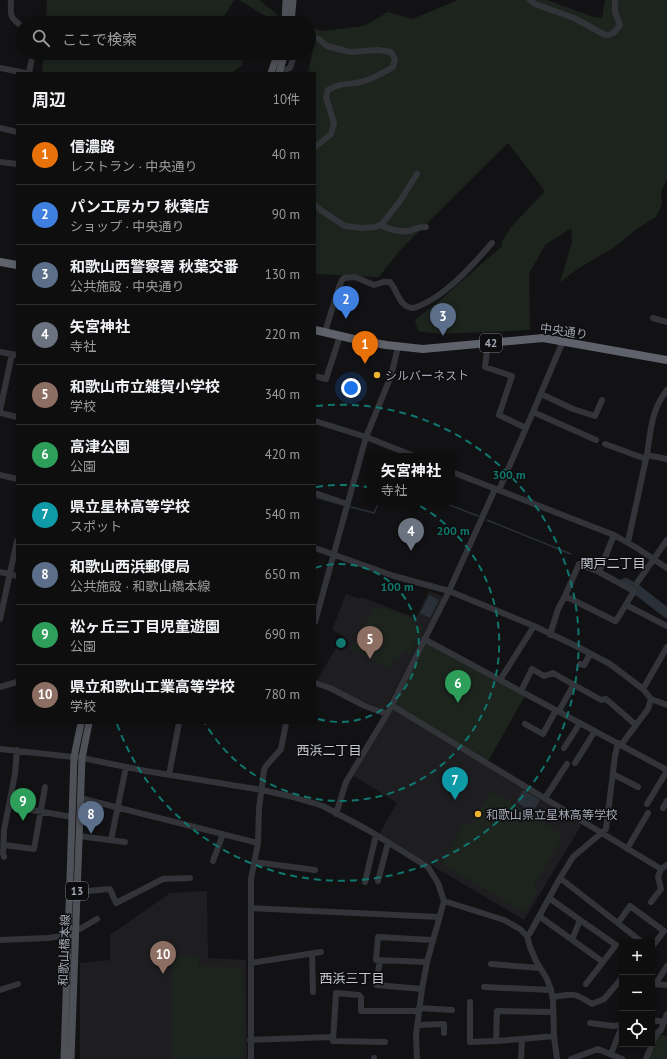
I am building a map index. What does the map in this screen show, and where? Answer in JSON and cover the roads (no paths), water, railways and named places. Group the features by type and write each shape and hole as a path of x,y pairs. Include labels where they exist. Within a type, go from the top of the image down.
{"highway":[{"path":"0,262 16,265"},
{"name":"中央通り","path":"316,330 358,340 398,347 422,349 543,338 667,360"}],"main road":[{"path":"285,16 286,0"},
{"path":"292,16 293,0"},
{"path":"271,72 276,60"},
{"path":"280,71 283,60"},
{"name":"和歌山橋本線","path":"71,1059 73,933 72,817 81,724"},
{"name":"和歌山橋本線","path":"64,1059 77,892 80,798 78,757 89,724"}],"street":[{"path":"11,0 10,12 12,19 16,22"},
{"path":"530,0 536,4 574,18 609,36 620,25 615,12 615,0"},
{"path":"316,38 327,46 350,52 378,50 391,52 396,59 393,67 370,79 359,82 337,84 328,90 326,97 334,123 331,134 316,146"},
{"path":"27,72 31,60"},
{"path":"280,71 290,68 293,60"},
{"path":"0,68 22,72"},
{"path":"0,128 16,132"},
{"path":"0,162 16,164"},
{"path":"316,205 322,211 345,226 362,228 379,225 382,224 400,201 417,174"},
{"path":"379,225 399,232 409,231 419,227 426,227"},
{"path":"325,332 339,287 344,278 355,277 374,285 383,282 390,282 403,304 409,308 414,308 443,292 478,260 492,243"},
{"path":"653,318 667,322"},
{"path":"316,376 326,379 340,336"},
{"path":"336,814 346,782 387,714 449,591 534,412 563,342"},
{"path":"486,343 487,351 485,366 512,376 498,415 526,428"},
{"path":"316,618 366,437 391,376 398,347"},
{"path":"0,352 14,355 0,412 16,417"},
{"path":"628,542 646,457 654,410 661,397 667,390"},
{"path":"541,394 574,409 595,416 602,400"},
{"path":"534,412 596,440"},
{"path":"316,421 366,437 406,453"},
{"path":"605,444 646,457 667,459"},
{"path":"455,473 614,535 628,542 667,568"},
{"path":"0,475 16,479"},
{"path":"316,493 347,504"},
{"path":"599,572 614,535"},
{"path":"637,583 667,540"},
{"path":"0,619 16,545"},
{"path":"316,548 394,576 449,591 534,626 610,664 643,689 651,699 667,705"},
{"path":"550,635 558,609 579,564 599,572 634,591 615,621 565,596"},
{"path":"0,572 16,576"},
{"path":"626,605 667,626"},
{"path":"500,680 534,626"},
{"path":"424,639 667,770 647,804"},
{"path":"643,689 667,647"},
{"path":"580,664 584,666 590,654"},
{"path":"521,691 532,669 544,676 553,673 601,700 606,699 636,725"},
{"path":"0,687 16,682"},
{"path":"316,683 330,688 365,706 387,714"},
{"path":"525,724 543,734 574,684"},
{"path":"527,936 560,878 574,858 606,829 613,774 620,744 648,709 651,699"},
{"path":"391,705 661,869"},
{"path":"564,748 580,723"},
{"path":"169,775 179,724"},
{"path":"251,1059 251,879 258,843 259,809 264,770 281,750 286,724"},
{"path":"575,763 595,731"},
{"path":"0,749 78,757 294,797 323,806 376,835 428,867 438,883 444,901 432,940 422,990 417,1025 417,1059"},
{"path":"4,857 4,830 15,774 17,750"},
{"path":"545,798 567,764"},
{"path":"111,840 126,767"},
{"path":"613,774 638,787"},
{"path":"4,845 34,849 45,786"},
{"path":"80,798 258,843"},
{"path":"663,808 667,801"},
{"path":"9,806 72,817"},
{"path":"627,849 648,813"},
{"path":"213,861 223,834"},
{"path":"365,882 376,835"},
{"path":"79,836 125,842"},
{"path":"378,881 388,843"},
{"path":"254,862 315,870"},
{"path":"651,902 661,889 658,877 661,869 667,865"},
{"path":"77,892 110,890 116,903 163,879 190,878"},
{"path":"560,878 638,939"},
{"path":"549,898 616,945 586,984"},
{"path":"444,901 504,920 520,929 527,936 530,947 547,979 551,990 557,1059"},
{"path":"618,923 630,906 664,931 655,943"},
{"path":"251,908 439,917"},
{"path":"539,916 603,962"},
{"path":"0,940 48,938 73,933 97,919"},
{"path":"572,940 580,920"},
{"path":"427,962 376,960 378,937 432,940"},
{"path":"251,963 321,952"},
{"path":"312,954 313,992"},
{"path":"380,960 376,985 422,990"},
{"path":"491,964 540,968"},
{"path":"655,984 667,966"},
{"path":"552,997 573,994 578,995 592,1004 604,999 619,982"},
{"path":"0,990 18,984"},
{"path":"655,984 667,985"},
{"path":"484,987 551,990"},
{"path":"386,1042 333,1041 336,994 359,995 361,997 361,1011 452,1010"},
{"path":"470,1002 470,1042 554,1036"},
{"path":"496,1041 497,1011 553,1012"},
{"path":"655,1037 657,1033 661,1030 667,1014"},
{"path":"655,1020 664,1022"},
{"path":"590,1023 619,1026"},
{"path":"417,1025 444,1024 444,1033"},
{"path":"611,1054 619,1034"},
{"path":"250,1040 333,1037"},
{"path":"521,1059 522,1039"},
{"path":"646,1059 651,1047"},
{"path":"571,1059 598,1049 622,1059"}],"waterway":[{"path":"316,497 336,503"},
{"path":"351,507 374,513 378,505"},
{"path":"450,505 478,516"},
{"path":"487,520 571,554"},
{"path":"625,583 636,589 667,613"}],"place":[{"name":"パン工房カワ 秋葉店","path":"346,319"},
{"name":"和歌山西警察署 秋葉交番","path":"443,336"},
{"name":"信濃路","path":"365,364"},
{"name":"シルバーネスト","path":"377,375"},
{"name":"矢宮神社","path":"411,551"},
{"name":"和歌山市立雑賀小学校","path":"370,659"},
{"name":"高津公園","path":"458,703"},
{"name":"県立星林高等学校","path":"455,800"},
{"name":"和歌山県立星林高等学校","path":"478,814"},
{"name":"松ヶ丘三丁目児童遊園","path":"23,821"},
{"name":"和歌山西浜郵便局","path":"91,834"},
{"name":"県立和歌山工業高等学校","path":"163,974"}],"district":[{"name":"関戸二丁目","path":"613,563"},
{"name":"西浜二丁目","path":"329,750"},
{"name":"西浜三丁目","path":"352,978"}]}
